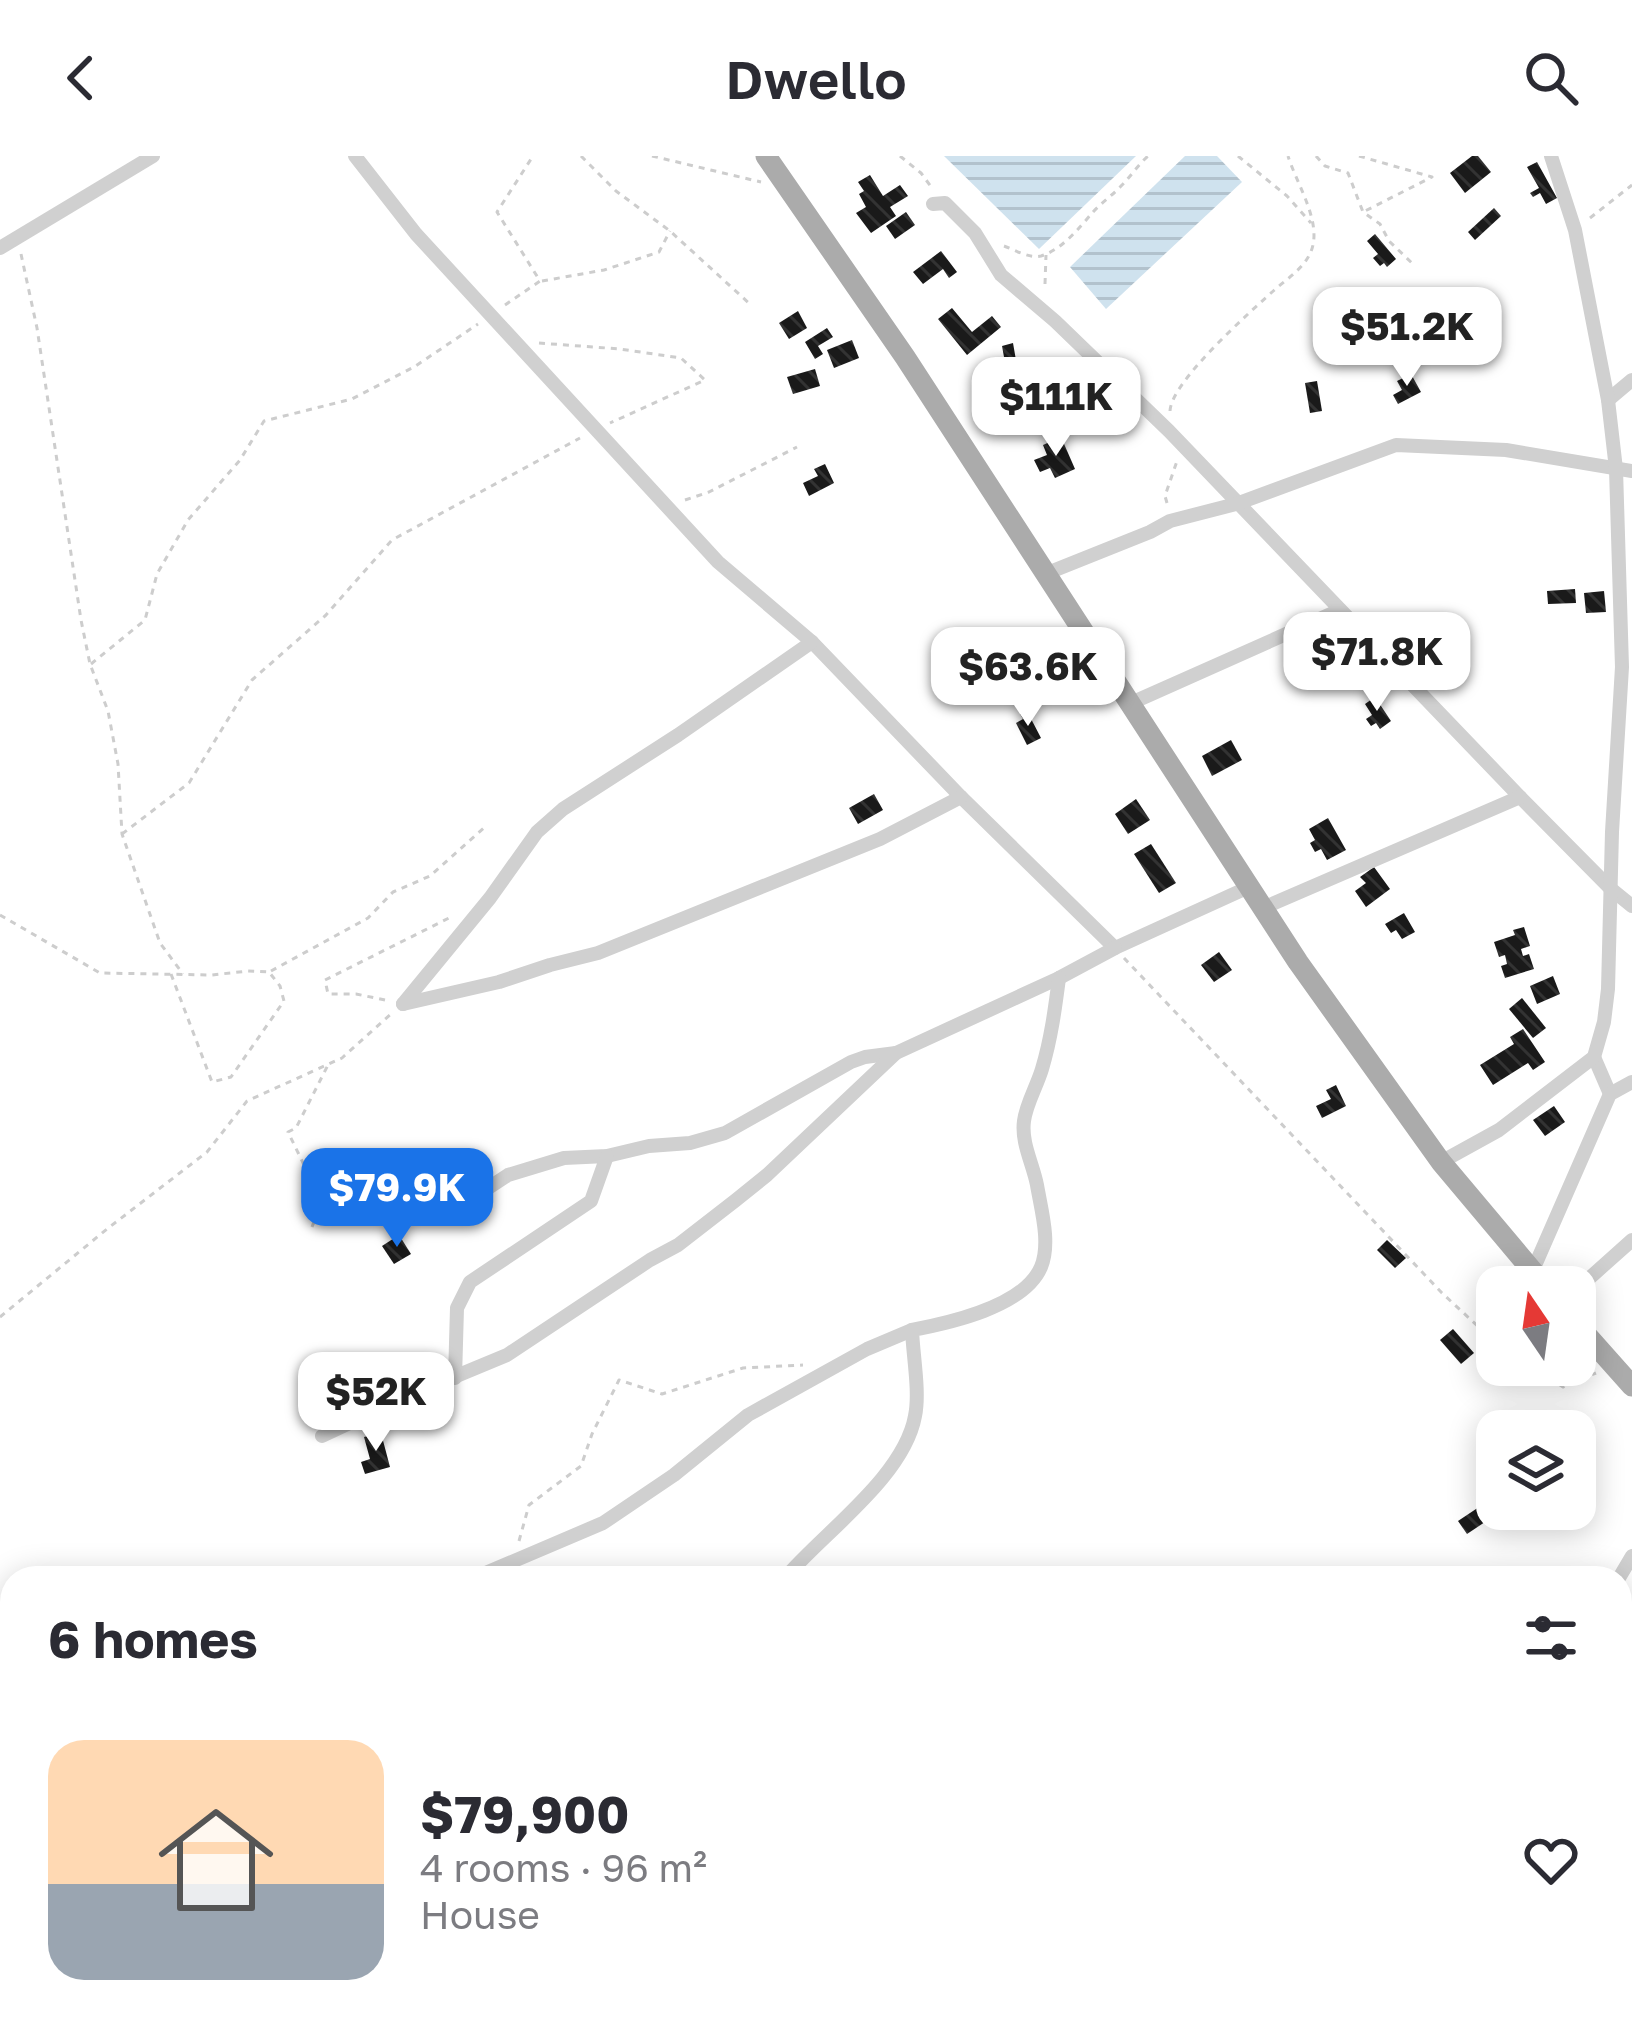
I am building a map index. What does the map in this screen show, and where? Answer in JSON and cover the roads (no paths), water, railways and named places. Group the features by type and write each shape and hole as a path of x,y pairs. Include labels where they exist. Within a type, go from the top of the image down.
{"main road":[{"path":"766,156 905,357 1298,962 1441,1162 1529,1266"},
{"path":"1596,1345 1632,1386"}],"street":[{"path":"0,248 153,156"},
{"path":"355,156 416,234 718,562 812,642 1115,949"},
{"path":"1441,1162 1499,1130 1594,1058 1608,989 1622,667 1624,470 1575,230 1551,156"},
{"path":"939,203 975,233 1000,275 1176,439 1520,797 1632,906"},
{"path":"1608,400 1632,380"},
{"path":"1045,574 1170,521 1236,504 1396,446 1506,450 1624,470"},
{"path":"1129,704 1340,610"},
{"path":"812,642 563,808 537,832 403,1004 598,953 880,839 962,797"},
{"path":"1614,782 1632,774"},
{"path":"1263,908 1520,797"},
{"path":"470,1200 508,1175 564,1158 608,1156 725,1133 851,1062 896,1053 1249,887"},
{"path":"504,1566 603,1523 674,1475 748,1415 866,1348 911,1330 972,1316 1001,1304 1027,1284 1041,1269 1045,1240 1024,1121 1050,1042 1059,978"},
{"path":"322,1436 507,1355 677,1245 767,1175 896,1053"},
{"path":"1594,1058 1610,1094"},
{"path":"1544,1266 1610,1094 1632,1082"},
{"path":"455,1378 457,1308 470,1282 591,1201 608,1156"},
{"path":"1596,1272 1632,1240"},
{"path":"797,1566 884,1475 909,1435 916,1414 911,1330"}],"water":[{"path":"944,156 1136,156 1039,249"},
{"path":"1185,156 1217,156 1242,182 1106,309 1070,267"}]}
